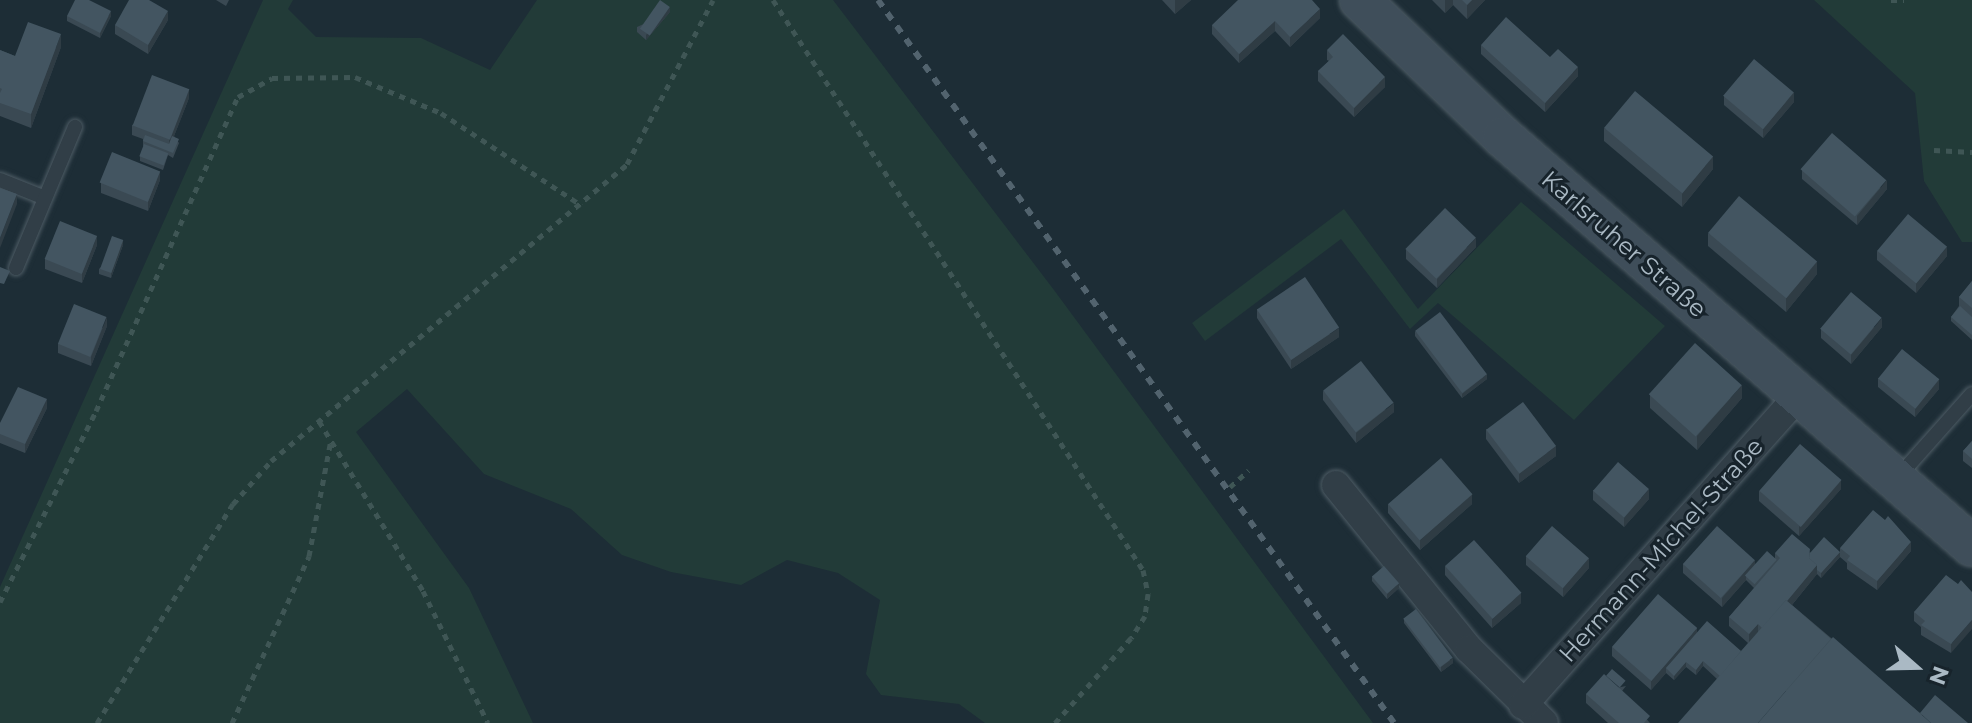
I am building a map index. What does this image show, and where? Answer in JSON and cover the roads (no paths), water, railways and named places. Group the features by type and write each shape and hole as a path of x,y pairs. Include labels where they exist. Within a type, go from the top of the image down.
{"main road":[{"name":"Karlsruher Straße","path":"1360,0 1425,68 1972,546"}],"street":[{"name":"Hermann-Michel-Straße","path":"1336,485 1469,649 1534,714 1798,396"}],"lane":[{"path":"16,268 75,127"},
{"path":"0,180 45,198"},
{"path":"1895,480 1972,394"}],"railway":[{"path":"878,0 1394,723"}]}
